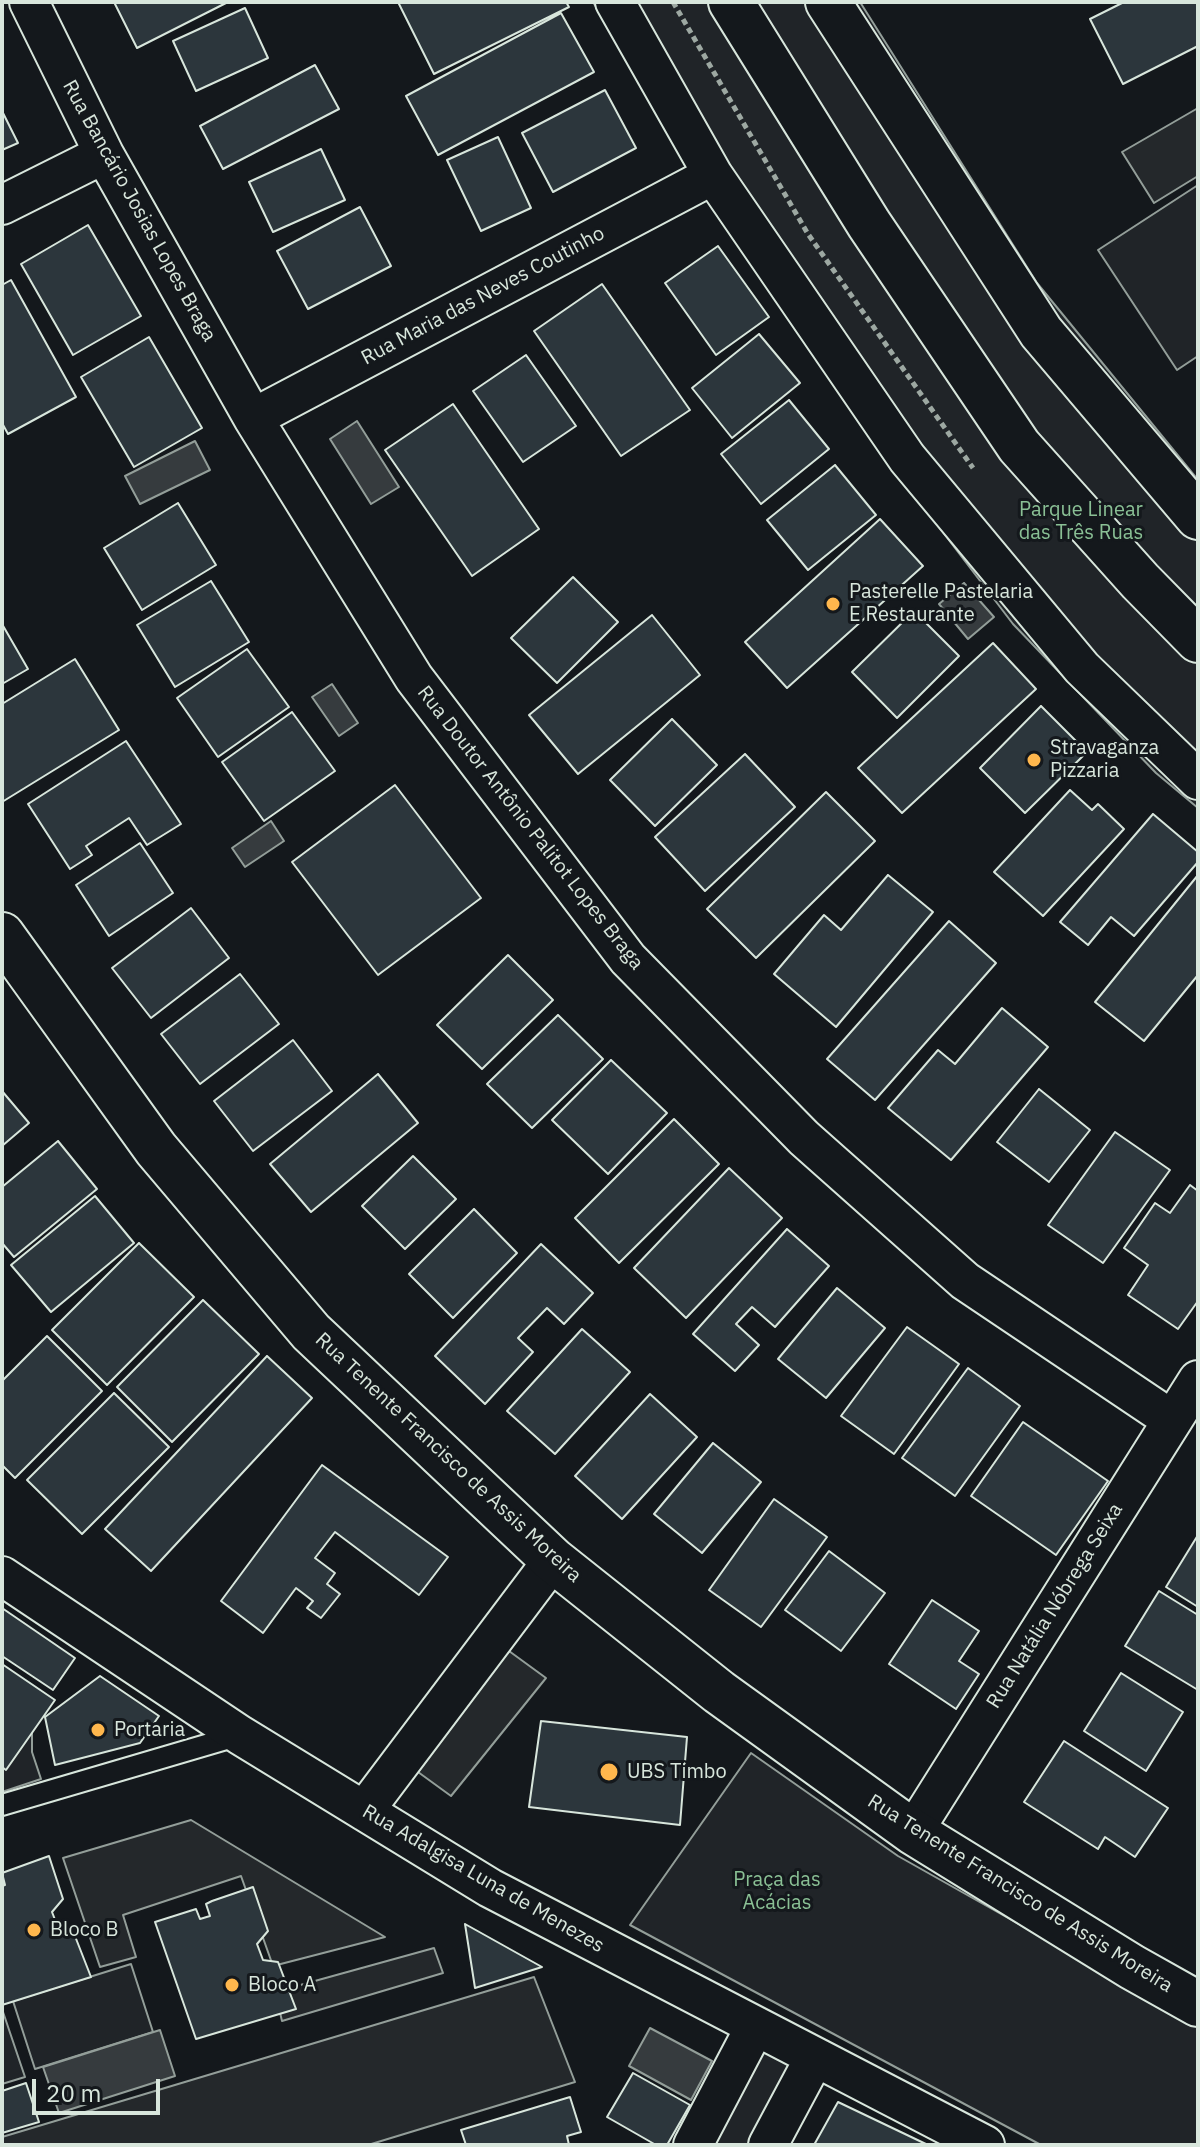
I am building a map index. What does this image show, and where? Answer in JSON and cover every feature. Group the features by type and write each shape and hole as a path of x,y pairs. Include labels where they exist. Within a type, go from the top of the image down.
{"street":[{"name":"Rua Bancário Josias Lopes Braga","path":"29,2 104,154 253,418"},
{"path":"615,2 713,175 907,458 1082,668 1198,780"},
{"path":"731,2 869,224 1019,446 1140,581 1198,640"},
{"path":"828,2 1041,332 1198,517"},
{"path":"2,205 104,154"},
{"name":"Rua Maria das Neves Coutinho","path":"253,418 713,175"},
{"name":"Rua Doutor Antônio Palitot Lopes Braga","path":"253,418 414,678 628,959 804,1138 965,1281 1172,1420"},
{"name":"Rua Tenente Francisco de Assis Moreira","path":"2,935 156,1149 311,1332 553,1560 719,1692 913,1832 1132,1967 1198,2004"},
{"name":"Rua Natália Nóbrega Seixa","path":"913,1832 1198,1380"},
{"path":"364,1811 553,1560"},
{"name":"Rua Adalgisa Luna de Menezes","path":"2,1576 240,1735 490,1888 985,2145"},
{"path":"693,2145 755,2027"},
{"path":"768,2145 815,2057"}],"lane":[{"path":"2,1805 240,1735"}],"green space":[{"name":"Parque Linear das Três Ruas","path":"593,2 860,2 1037,283 1198,480 1198,808 1156,773 1013,624 884,455 725,223"},
{"path":"1198,185 1198,356 1177,370 1098,250"},
{"path":"32,1732 32,1752 41,1779 2,1792 2,1767"},
{"name":"Praça das Acácias","path":"751,1753 898,1856 1198,2025 1198,2145 1041,2145 630,1925"},
{"path":"131,1964 153,2032 35,2069 13,2001"},
{"path":"2,2009 25,2077 2,2084"},
{"path":"755,2027 815,2057 768,2145 693,2145"}],"shaded area":[{"path":"1198,108 1198,176 1154,203 1122,152"},
{"path":"357,421 399,487 371,504 330,439"},
{"path":"195,441 210,470 140,504 125,476"},
{"path":"964,583 994,617 968,639 939,604"},
{"path":"332,684 358,723 339,736 312,697"},
{"path":"271,821 284,841 245,867 232,848"},
{"path":"509,1651 546,1678 451,1796 418,1772"},
{"path":"191,1820 385,1937 273,1966 241,1876 123,1915 136,1957 100,1967 63,1858"},
{"path":"434,1948 443,1973 282,2021 275,1992"},
{"path":"534,1977 575,2082 368,2145 2,2145 2,2137"},
{"path":"650,2028 712,2061 691,2100 629,2066"},
{"path":"160,2030 175,2076 59,2113 43,2067"}],"building":[{"path":"114,2 228,2 137,48"},
{"path":"398,2 566,2 569,7 434,74"},
{"path":"1124,2 1198,2 1198,46 1123,84 1090,19"},
{"path":"245,8 268,58 196,91 173,41"},
{"path":"561,13 594,72 438,155 406,96"},
{"path":"315,65 339,109 223,169 200,126"},
{"path":"605,90 636,148 553,192 522,133"},
{"path":"2,111 18,143 2,150"},
{"path":"498,137 531,208 481,231 447,160"},
{"path":"321,149 345,200 273,232 249,182"},
{"path":"360,207 391,266 308,309 277,251"},
{"path":"88,225 141,316 73,355 21,264"},
{"path":"718,246 769,317 716,355 665,283"},
{"path":"11,280 76,397 8,434 2,423 2,285"},
{"path":"602,284 690,410 621,456 534,331"},
{"path":"759,334 800,383 732,438 692,388"},
{"path":"149,337 202,428 134,467 81,377"},
{"path":"526,355 576,426 523,462 473,391"},
{"path":"789,400 829,449 761,504 721,454"},
{"path":"453,404 539,529 472,576 385,450"},
{"path":"835,465 876,515 808,570 767,520"},
{"path":"178,503 216,565 142,610 104,548"},
{"name":"Pasterelle Pastelaria E Restaurante","path":"880,519 923,566 787,688 745,642"},
{"path":"573,577 618,622 557,683 511,638"},
{"path":"211,581 249,642 175,687 137,625"},
{"path":"914,611 959,656 897,718 852,672"},
{"path":"652,615 700,675 578,774 529,715"},
{"path":"2,624 28,669 2,684"},
{"path":"993,643 1036,689 902,813 858,768"},
{"path":"247,649 289,707 218,757 177,698"},
{"path":"75,659 119,730 2,802 2,704"},
{"name":"Stravaganza Pizzaria","path":"1041,706 1087,752 1025,813 980,768"},
{"path":"292,712 335,771 264,821 222,762"},
{"path":"672,719 717,765 655,826 610,780"},
{"path":"126,741 181,824 147,845 129,818 86,846 92,855 70,869 28,804"},
{"path":"745,754 795,807 705,891 655,837"},
{"path":"395,785 481,898 378,975 292,862"},
{"path":"1070,790 1092,810 1098,804 1124,829 1043,916 994,872"},
{"path":"826,792 875,841 756,958 707,909"},
{"path":"1153,814 1198,852 1198,862 1134,936 1111,917 1088,945 1060,922"},
{"path":"140,843 173,893 109,936 76,885"},
{"path":"888,875 933,912 836,1027 774,974 824,915 841,930"},
{"path":"1198,875 1198,975 1144,1041 1095,1002"},
{"path":"191,908 229,958 151,1018 112,968"},
{"path":"949,921 996,963 875,1100 827,1059"},
{"path":"508,955 553,1000 482,1069 437,1025"},
{"path":"240,974 279,1024 200,1084 161,1034"},
{"path":"1002,1008 1048,1047 951,1160 888,1108 938,1050 955,1064"},
{"path":"558,1015 603,1059 532,1128 487,1084"},
{"path":"293,1040 332,1091 253,1151 214,1101"},
{"path":"611,1060 667,1113 608,1174 552,1120"},
{"path":"378,1074 418,1123 311,1212 270,1164"},
{"path":"1039,1089 1090,1130 1049,1182 997,1142"},
{"path":"2,1091 29,1123 2,1146"},
{"path":"674,1119 719,1164 619,1263 575,1218"},
{"path":"1115,1132 1170,1170 1103,1263 1048,1225"},
{"path":"58,1141 97,1189 14,1257 2,1243 2,1187"},
{"path":"413,1156 456,1199 405,1249 362,1206"},
{"path":"729,1168 782,1218 686,1318 634,1268"},
{"path":"1190,1185 1198,1191 1198,1301 1178,1329 1128,1295 1148,1265 1124,1248 1155,1203 1170,1213"},
{"path":"95,1196 134,1243 51,1312 11,1265"},
{"path":"474,1209 517,1253 453,1318 409,1274"},
{"path":"787,1229 829,1266 775,1327 752,1307 736,1324 759,1345 735,1371 693,1334"},
{"path":"139,1243 194,1297 107,1385 52,1330"},
{"path":"541,1244 593,1293 564,1324 547,1308 518,1338 533,1352 485,1404 435,1356"},
{"path":"837,1288 885,1328 826,1398 778,1359"},
{"path":"203,1300 259,1354 172,1442 117,1387"},
{"path":"907,1327 959,1364 894,1454 841,1416"},
{"path":"582,1329 630,1372 555,1454 507,1411"},
{"path":"47,1336 102,1391 15,1478 2,1465 2,1381"},
{"path":"267,1356 312,1398 151,1571 105,1529"},
{"path":"968,1368 1020,1406 955,1496 902,1458"},
{"path":"114,1393 169,1447 82,1534 27,1480"},
{"path":"650,1394 697,1437 622,1519 575,1476"},
{"path":"1023,1422 1108,1481 1056,1555 971,1496"},
{"path":"713,1443 761,1482 702,1553 654,1514"},
{"path":"322,1465 448,1557 419,1595 335,1532 315,1558 335,1573 327,1584 340,1594 321,1618 307,1608 313,1601 296,1588 263,1633 221,1601"},
{"path":"774,1499 827,1537 761,1627 709,1590"},
{"path":"1198,1535 1198,1607 1166,1587"},
{"path":"829,1551 885,1593 841,1651 785,1610"},
{"path":"1159,1591 1198,1615 1198,1690 1125,1646"},
{"path":"932,1600 979,1631 959,1661 979,1674 956,1709 889,1664"},
{"path":"2,1608 75,1658 53,1690 2,1656"},
{"path":"2,1664 55,1700 6,1770 2,1767"},
{"path":"1121,1673 1183,1712 1146,1771 1084,1731"},
{"name":"Portaria","path":"100,1676 159,1716 140,1743 55,1765 45,1717"},
{"name":"UBS Timbo","path":"541,1721 687,1737 680,1825 529,1807"},
{"path":"1064,1741 1168,1808 1135,1857 1105,1837 1098,1849 1024,1802"},
{"name":"Bloco B","path":"49,1856 63,1899 52,1912 59,1930 73,1931 91,1977 2,2005 2,1886 5,1885 2,1873"},
{"name":"Bloco A","path":"253,1887 268,1931 257,1944 263,1960 278,1962 296,2009 196,2039 155,1922 196,1909 200,1919 210,1916 206,1904"},
{"path":"465,1924 542,1967 475,1988"},
{"path":"633,2073 690,2105 667,2145 656,2145 607,2117"},
{"path":"26,2083 39,2122 2,2133 2,2091"},
{"path":"570,2097 581,2132 567,2136 569,2145 466,2145 461,2130"},
{"path":"838,2102 928,2145 814,2145"}],"place":[{"name":"Pasterelle Pastelaria E Restaurante","path":"833,604"},
{"name":"Stravaganza Pizzaria","path":"1034,760"},
{"name":"Portaria","path":"98,1730"},
{"name":"UBS Timbo","path":"609,1772"},
{"name":"Bloco B","path":"34,1930"},
{"name":"Bloco A","path":"232,1985"}]}
